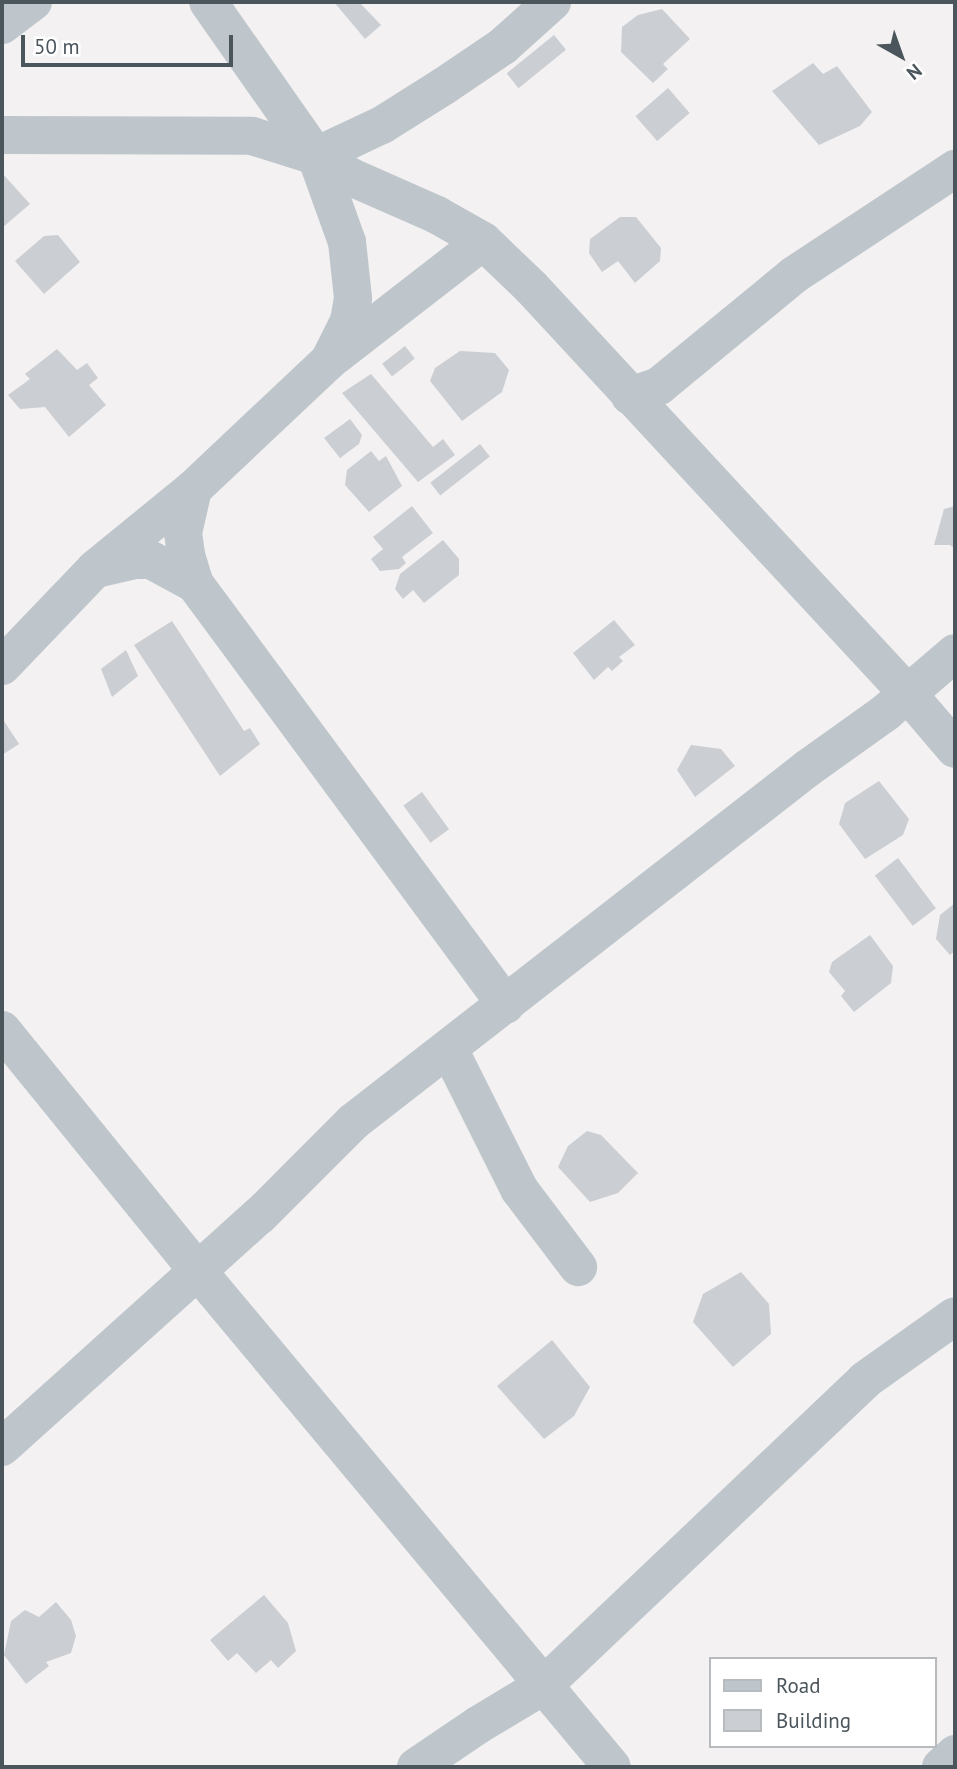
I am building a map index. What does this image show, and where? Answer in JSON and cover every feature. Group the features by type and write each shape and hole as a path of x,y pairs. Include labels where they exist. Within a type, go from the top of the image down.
{"street":[{"path":"2,24 33,2"},
{"path":"208,2 316,156 347,242 353,298 349,321 329,361"},
{"path":"316,156 382,125 444,86 503,46 552,2"},
{"path":"2,135 252,136 316,156 351,177 437,215 483,241 531,287 908,694 955,749"},
{"path":"630,396 659,386 794,275 955,169"},
{"path":"2,666 95,569 192,489 329,361 483,241"},
{"path":"192,489 183,533 186,555 195,584 506,1005"},
{"path":"95,569 135,560 151,561 195,584"},
{"path":"2,1447 259,1216 353,1122 908,694 955,653"},
{"path":"2,1030 197,1270 612,1767"},
{"path":"449,1049 519,1188 579,1267"},
{"path":"416,1767 478,1725 544,1686 865,1380 955,1316"},
{"path":"941,1767 955,1754"}],"building":[{"path":"334,2 359,2 381,25 365,39"},
{"path":"662,9 690,39 663,64 668,69 653,83 621,52 622,27 638,15"},
{"path":"554,35 566,50 519,88 507,73"},
{"path":"813,63 823,74 837,66 872,112 860,126 819,145 772,91"},
{"path":"668,88 690,113 657,141 636,116"},
{"path":"2,173 30,204 2,228"},
{"path":"620,217 636,217 661,248 660,261 635,283 618,261 602,272 589,253 590,239"},
{"path":"58,235 80,262 44,294 15,261 44,236"},
{"path":"405,346 415,359 392,376 382,364"},
{"path":"57,349 77,370 87,363 98,378 89,385 106,405 69,437 45,407 20,409 8,395 30,379 25,374"},
{"path":"460,351 495,353 509,370 502,392 462,421 430,381 435,368"},
{"path":"371,374 433,447 443,439 455,455 418,482 342,393"},
{"path":"350,419 362,435 359,444 340,458 324,438"},
{"path":"480,444 490,457 440,495 430,483"},
{"path":"371,451 379,461 386,456 402,486 369,512 345,485 347,470"},
{"path":"412,506 433,533 402,557 406,563 399,569 380,571 371,559 383,549 373,537"},
{"path":"955,506 955,549 950,545 934,545 944,509"},
{"path":"443,540 459,559 459,575 424,603 413,590 403,599 395,589 400,574"},
{"path":"614,620 635,645 619,657 623,661 612,671 608,667 594,680 573,653"},
{"path":"172,621 244,731 250,728 260,744 220,776 134,645"},
{"path":"126,650 138,676 112,697 101,669"},
{"path":"2,718 19,744 2,755"},
{"path":"691,745 721,749 735,766 695,797 677,770"},
{"path":"879,781 909,819 903,835 865,859 839,824 845,803"},
{"path":"422,792 449,829 430,843 403,806"},
{"path":"898,858 936,908 913,926 875,875"},
{"path":"955,903 955,951 950,955 936,939 940,915"},
{"path":"870,935 893,966 891,983 854,1012 841,996 845,991 829,972 832,962"},
{"path":"587,1131 601,1135 638,1173 618,1193 590,1202 558,1167 568,1146"},
{"path":"741,1272 769,1304 771,1334 733,1367 693,1322 703,1294"},
{"path":"552,1340 590,1387 574,1416 544,1439 497,1386"},
{"path":"264,1595 288,1623 296,1651 278,1668 271,1660 256,1673 237,1653 228,1661 210,1640"},
{"path":"56,1602 71,1620 76,1636 71,1653 46,1662 49,1666 26,1684 4,1655 11,1621 25,1610 39,1617"}]}
